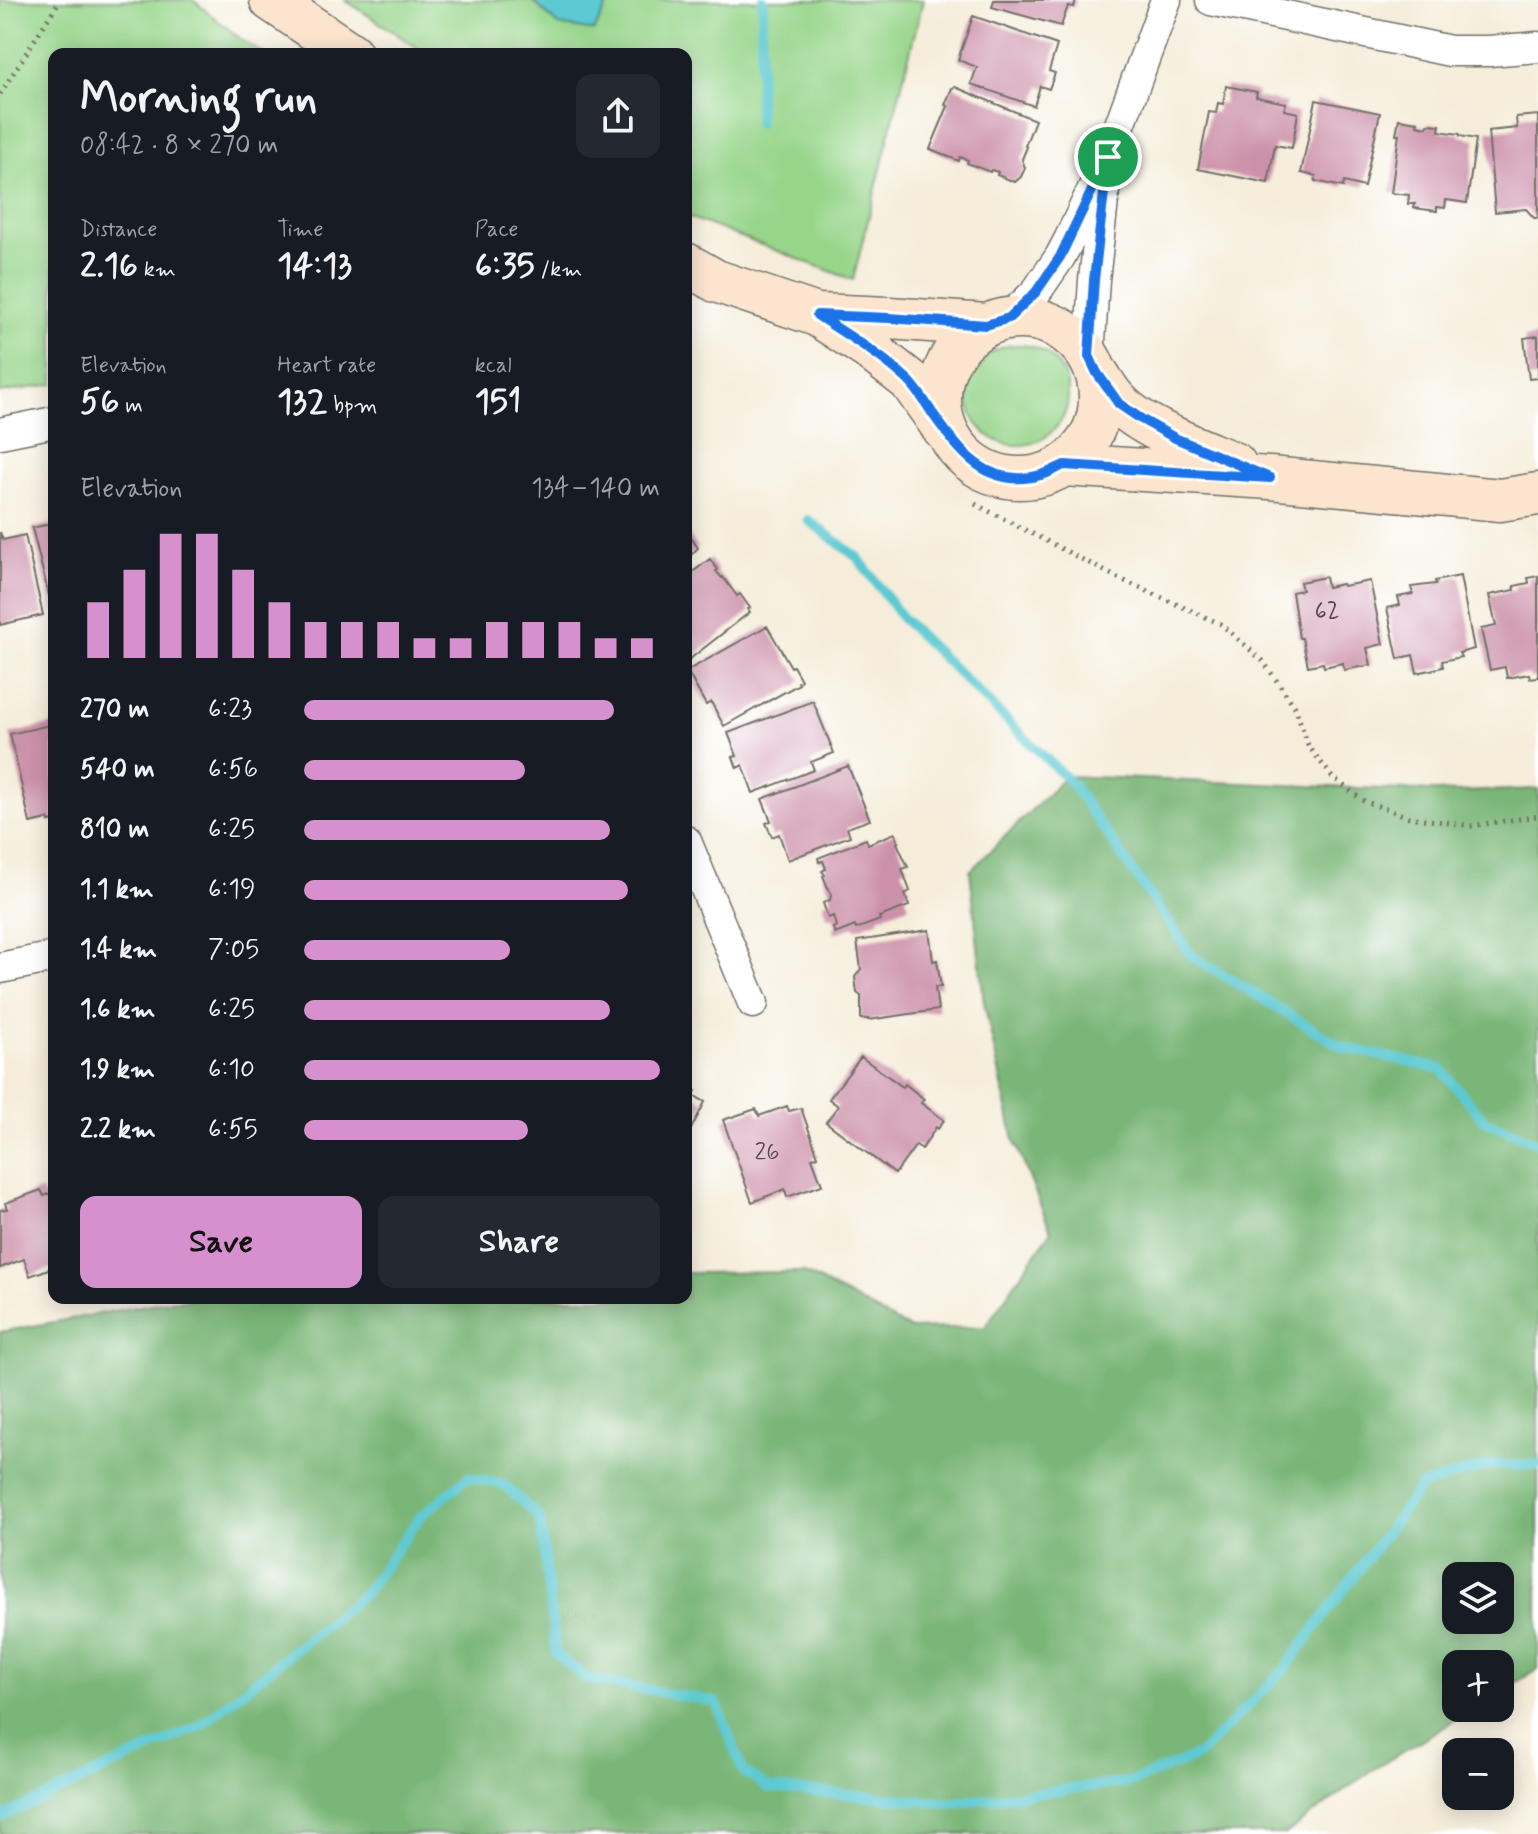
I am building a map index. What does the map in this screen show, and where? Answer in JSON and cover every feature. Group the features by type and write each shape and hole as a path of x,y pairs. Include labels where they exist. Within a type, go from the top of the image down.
{"street":[{"path":"271,0 342,48"},
{"path":"951,440 941,415 940,388 948,362 963,341 1036,292 1060,257 1108,157 1166,0"},
{"path":"1211,0 1450,51 1538,47"},
{"path":"692,267 716,281 817,315 869,349 910,381 951,440 968,459 990,473 1015,478 1041,475 1064,465 1080,451 1092,434 1098,414 1100,393 1093,364 1094,280 1108,157"},
{"path":"817,315 997,321 1032,318 1055,325 1074,338 1119,404 1175,438 1270,478"},
{"path":"0,433 48,423"},
{"path":"1064,465 1270,478 1500,500 1538,494"},
{"path":"692,856 753,1003"},
{"path":"0,968 48,958"}],"path":[{"path":"0,94 60,0"},
{"path":"975,504 1118,578 1221,624 1263,661 1295,707 1308,745 1332,777 1364,801 1409,817 1471,826 1538,816"}],"green space":[{"path":"0,0 193,0 254,48 48,48 48,385 0,393"},
{"path":"345,0 923,0 853,280 692,218 692,48 418,48"},
{"path":"1018,345 1046,353 1060,367 1068,395 1060,423 1046,437 1018,445 990,437 976,423 968,395 976,367 990,353"},
{"path":"1066,776 1456,792 1538,789 1538,1669 1514,1684 1514,1650 1442,1650 1442,1722 1451,1722 1371,1771 1286,1834 0,1834 0,1332 151,1304 692,1304 692,1273 803,1272 910,1329 985,1327 1051,1231 1014,1140 984,1003 970,871"}],"water":[{"path":"532,0 610,0 594,31 558,25"}],"building":[{"path":"994,0 1076,0 1074,7 1068,6 1061,26 992,7"},
{"path":"973,16 1057,45 1049,71 1055,73 1049,89 1040,86 1034,106 971,84 977,67 958,60"},
{"path":"1226,86 1257,92 1256,97 1286,103 1284,110 1298,113 1292,148 1275,145 1268,183 1198,169 1209,112 1216,113 1218,103 1223,104"},
{"path":"955,87 1035,120 1022,159 1025,168 1015,182 997,175 998,172 967,163 968,160 960,157 959,161 930,149 948,106 945,105"},
{"path":"1316,100 1380,113 1364,187 1344,182 1343,187 1315,181 1316,176 1301,173"},
{"path":"1538,115 1538,218 1526,209 1495,212 1488,131 1517,128 1516,117"},
{"path":"1399,119 1427,127 1428,124 1440,125 1439,131 1476,139 1467,203 1446,200 1445,208 1437,207 1437,211 1414,208 1415,204 1408,204 1409,195 1391,193"},
{"path":"1538,336 1538,378 1529,379 1524,338"},
{"path":"48,524 48,592 32,528"},
{"path":"0,532 3,540 25,535 43,615 0,625"},
{"path":"692,540 698,548 692,554"},
{"path":"710,559 737,596 740,594 750,612 692,657 692,572"},
{"path":"1460,576 1474,649 1459,653 1461,657 1442,661 1443,667 1417,673 1413,655 1398,659 1387,608 1400,605 1398,597 1413,594 1411,587 1436,584 1435,581"},
{"path":"1538,576 1538,677 1530,678 1529,674 1507,678 1505,667 1490,670 1481,629 1496,626 1489,595 1515,590 1514,586 1529,583 1528,578"},
{"path":"1325,577 1327,587 1370,581 1383,644 1367,648 1371,665 1344,670 1343,663 1308,666 1302,638 1299,638 1292,592 1302,590 1300,582"},
{"path":"767,626 801,680 799,684 724,726 711,702 706,705 692,680 692,668"},
{"path":"813,701 834,753 811,762 814,770 753,793 743,765 737,768 733,757 737,756 728,733"},
{"path":"48,725 48,819 30,823 10,734"},
{"path":"848,766 870,820 847,828 850,836 788,860 779,834 772,837 766,823 771,821 762,799"},
{"path":"895,833 908,867 902,869 910,891 905,894 909,906 879,917 880,920 835,934 833,916 828,918 823,903 830,900 831,895 822,871 826,869 818,858 866,839 868,844"},
{"path":"929,930 933,961 937,960 941,987 935,987 938,1010 861,1019 861,996 857,993 855,977 861,969 857,941"},
{"path":"861,1057 903,1087 905,1084 924,1099 921,1103 944,1120 922,1149 916,1145 895,1174 826,1122 838,1106 829,1099"},
{"path":"692,1089 696,1091 693,1095 705,1102 692,1127"},
{"path":"787,1106 789,1111 801,1108 818,1156 812,1158 822,1185 787,1197 785,1189 752,1202 723,1120 756,1109 759,1116"},
{"path":"41,1190 44,1196 48,1194 48,1269 30,1276 24,1259 0,1268 0,1210 7,1209 5,1203"}],"waterway":[{"path":"758,123 763,0"},
{"path":"808,520 858,558 902,618 1072,784 1192,956 1342,1047 1441,1069 1484,1120 1538,1143"},
{"path":"0,1818 201,1725 364,1594 420,1517 468,1477 504,1485 540,1518 556,1654 587,1679 716,1702 743,1771 768,1788 950,1803 1131,1782 1199,1755 1284,1670 1421,1486 1489,1465 1538,1465"}],"route":[{"path":"1108,157 1089,356 1097,373 1119,404 1141,419 1175,438 1270,478 1064,465 1041,475 1015,478 990,473 968,459 951,440 910,381 817,315 986,325 1009,318 1036,292 1060,257 1108,157"}]}
